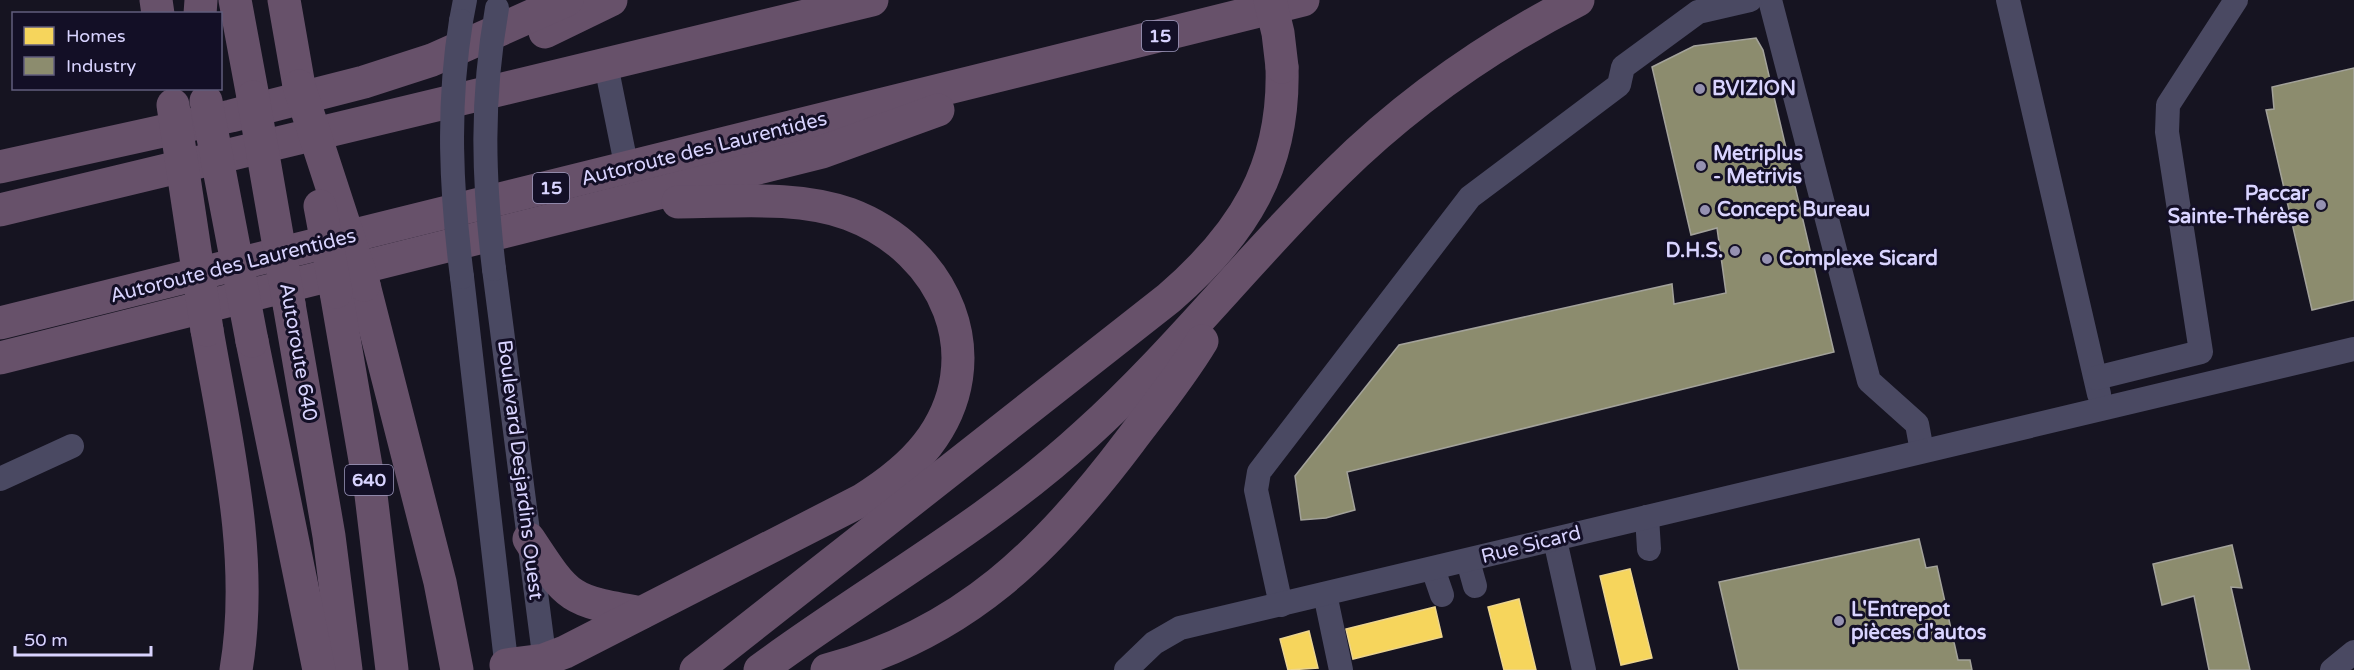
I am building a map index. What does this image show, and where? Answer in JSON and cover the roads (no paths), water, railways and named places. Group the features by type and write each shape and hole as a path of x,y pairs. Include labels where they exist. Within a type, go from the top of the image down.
{"highway":[{"name":"Autoroute 640","path":"235,0 329,536 346,670"},
{"path":"284,0 299,86 350,289 440,582 457,670"},
{"path":"0,167 250,111 364,82 432,60 567,0"},
{"path":"358,124 477,62 611,0"},
{"path":"0,210 872,0"},
{"path":"706,661 1169,298 1212,259 1241,222 1264,178 1280,117 1282,67 1278,33 1270,0"},
{"name":"Autoroute des Laurentides","path":"0,323 1304,0"},
{"path":"771,663 974,524 1058,459 1149,374 1332,177 1395,120 1478,59 1578,0"},
{"path":"0,358 822,152 1102,51"},
{"path":"205,90 252,341 319,670"},
{"path":"172,97 238,524 241,627 236,670"},
{"path":"506,667 545,665 565,652 862,500 899,474 927,445 944,417 953,390 957,346 945,298 925,265 897,239 860,219 824,207 783,202 628,202"},
{"path":"827,670 894,646 940,624 1001,583 1038,550 1101,479 1187,366 1249,265"},
{"name":"640","path":"350,289 392,670"},
{"path":"529,539 556,579 575,597 596,605 641,613"}],"street":[{"path":"1281,604 1256,490 1259,472 1470,197 1619,85 1623,67 1698,12 1750,0"},
{"path":"1770,0 1869,381 1917,424 1922,451"},
{"path":"2008,0 2103,408"},
{"path":"2096,378 2201,352 2167,132 2168,105 2236,0"},
{"name":"Boulevard Desjardins Ouest","path":"498,4 486,88 485,189 545,665"},
{"name":"Boulevard Desjardins Ouest","path":"463,11 453,86 450,148 462,277 506,667"},
{"path":"606,65 627,169"},
{"name":"Rue Sicard","path":"1133,667 1154,643 1180,628 2354,349"},
{"path":"0,479 72,446"},
{"path":"1647,516 1649,549"},
{"path":"1555,540 1584,670"},
{"path":"1468,561 1475,586"},
{"path":"1433,569 1442,595"},
{"path":"1325,594 1341,670"},
{"path":"2332,670 2354,652"}],"place":[{"name":"BVIZION","path":"1700,89"},
{"name":"Metriplus - Metrivis","path":"1701,166"},
{"name":"Paccar Sainte-Thérèse","path":"2321,205"},
{"name":"Concept Bureau","path":"1705,210"},
{"name":"D.H.S.","path":"1735,251"},
{"name":"Complexe Sicard","path":"1767,259"},
{"name":"L'Entrepot pièces d'autos","path":"1839,621"}]}
